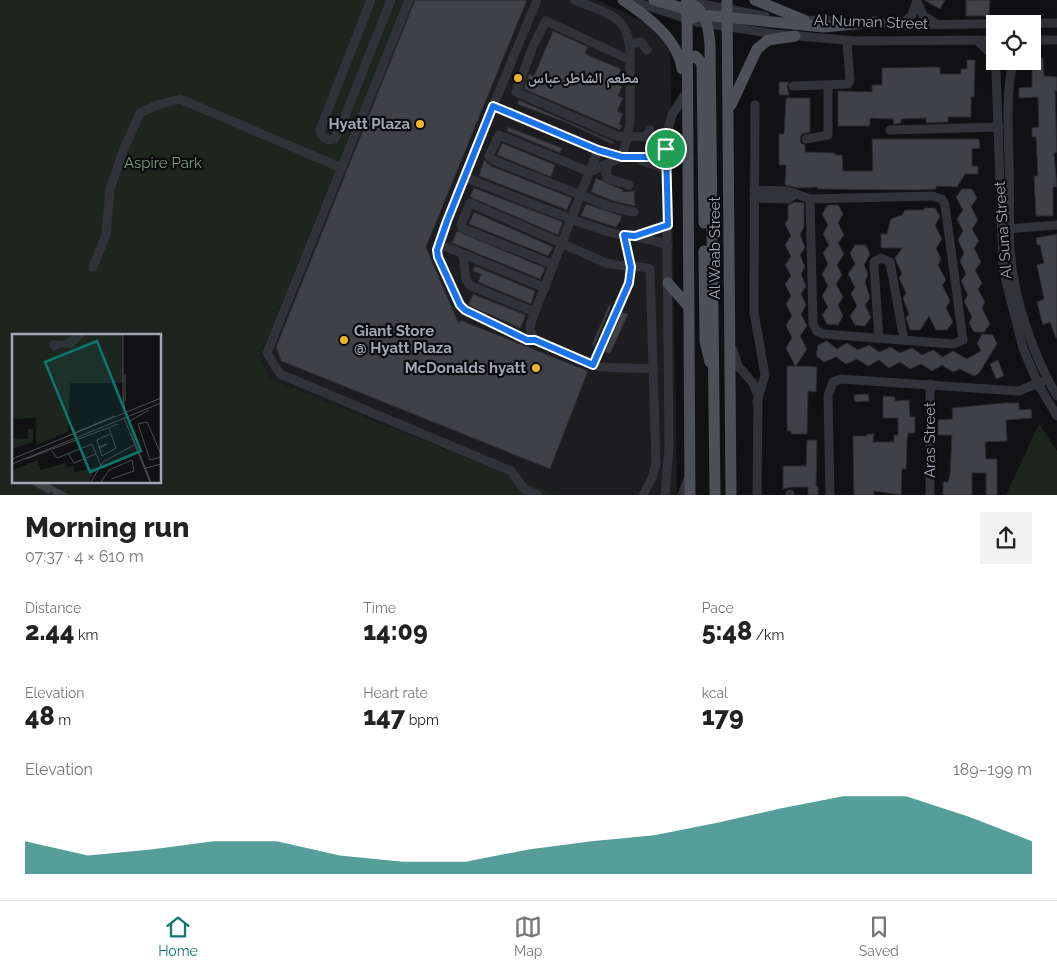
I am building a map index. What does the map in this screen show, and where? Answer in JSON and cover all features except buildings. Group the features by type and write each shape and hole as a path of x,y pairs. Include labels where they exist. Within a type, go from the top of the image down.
{"main road":[{"path":"623,0 647,18 674,46 680,58 686,93"},
{"path":"654,0 706,12 824,27 876,22"},
{"path":"755,0 804,20"},
{"path":"686,6 697,6 706,12 711,52 715,495"},
{"name":"Al Waab Street","path":"686,6 690,495"},
{"name":"Al Waab Street","path":"728,14 731,495"},
{"path":"729,108 756,49 768,40 795,36"},
{"path":"687,60 695,56 702,63 705,341 715,374"},
{"path":"668,283 688,306"}],"street":[{"path":"371,0 320,130 322,136 328,140 334,139 339,130 391,0"},
{"path":"409,0 267,353 280,374 511,471 525,490 538,495"},
{"path":"537,0 439,244 437,250 438,257 460,305 465,310 527,340 535,340 593,365 614,369 654,370"},
{"path":"575,0 618,18 626,28 630,44 630,121 622,157 590,172 502,135 497,137 489,156 493,160 611,207 634,212"},
{"path":"629,0 686,6"},
{"path":"917,1 923,15 936,24"},
{"path":"900,25 912,14 917,1"},
{"name":"Al Numan Street","path":"728,14 900,25 1057,23"},
{"name":"Al Numan Street","path":"728,14 795,36 847,41 986,40"},
{"path":"630,60 546,21 533,46 516,92 617,136 627,138 645,137 650,130"},
{"name":"Al Suna Street","path":"977,40 991,54 996,71 999,127 1000,229 1003,270 1023,348 1038,384 1057,416"},
{"path":"1041,40 1057,40"},
{"path":"520,41 533,46"},
{"path":"793,86 844,86 850,81 847,41"},
{"path":"630,44 641,42 647,50"},
{"name":"Al Suna Street","path":"1012,70 1008,128 1010,250 1020,304 1047,379 1057,396"},
{"path":"806,139 828,135 828,86"},
{"name":"Al Waab Street","path":"665,495 669,448 666,149 669,122 686,93"},
{"path":"93,267 106,234 110,189 123,151 140,114 157,105 180,99 342,168"},
{"path":"755,105 754,312 764,361 764,382 758,402"},
{"path":"493,106 598,150 622,157 648,157 666,149"},
{"path":"890,130 999,127"},
{"path":"535,340 530,330 535,312 598,150"},
{"path":"635,158 667,170"},
{"path":"608,165 607,178 629,185"},
{"path":"465,177 572,220 624,235 653,239 668,246"},
{"path":"754,194 788,191 794,195 810,199 932,196 942,199 945,205 963,340 953,344 817,332 813,324 810,199"},
{"path":"554,265 465,229 461,225 470,203 613,265 645,267 651,272 656,464 652,478 643,495"},
{"path":"635,236 668,225"},
{"path":"1000,229 1057,225"},
{"path":"593,365 629,283 631,267 624,235"},
{"path":"439,244 545,288"},
{"path":"463,254 466,280 471,286 535,312"},
{"path":"879,338 874,262 881,258 890,262 904,340"},
{"path":"450,284 466,280"},
{"path":"730,343 738,366 756,389 758,402 757,495"},
{"path":"748,378 758,374 764,361"},
{"path":"830,495 828,396 833,382 840,379 930,384 1019,392 1047,379"},
{"name":"Aras Street","path":"930,384 930,495"},
{"path":"682,495 690,474"}],"shaded area":[{"name":"Hyatt Plaza","path":"405,0 597,0 670,34 677,495 558,495 271,379 260,357"}],"green space":[{"name":"Aspire Park","path":"0,0 405,0 260,357 271,379 558,495 0,495"},
{"path":"1039,424 1057,451 1057,495 1006,495"}],"place":[{"name":"مطعم الشاطر عباس","path":"518,78"},
{"name":"Hyatt Plaza","path":"420,124"},
{"name":"Giant Store @ Hyatt Plaza","path":"344,340"},
{"name":"McDonalds hyatt","path":"536,368"}],"route":[{"path":"493,106 598,150 622,157 648,157 666,149 668,225 658,230 635,236 624,235 631,267 629,283 593,365 535,340 527,340 512,334 465,310 460,305 438,257 437,250 493,106"}]}
